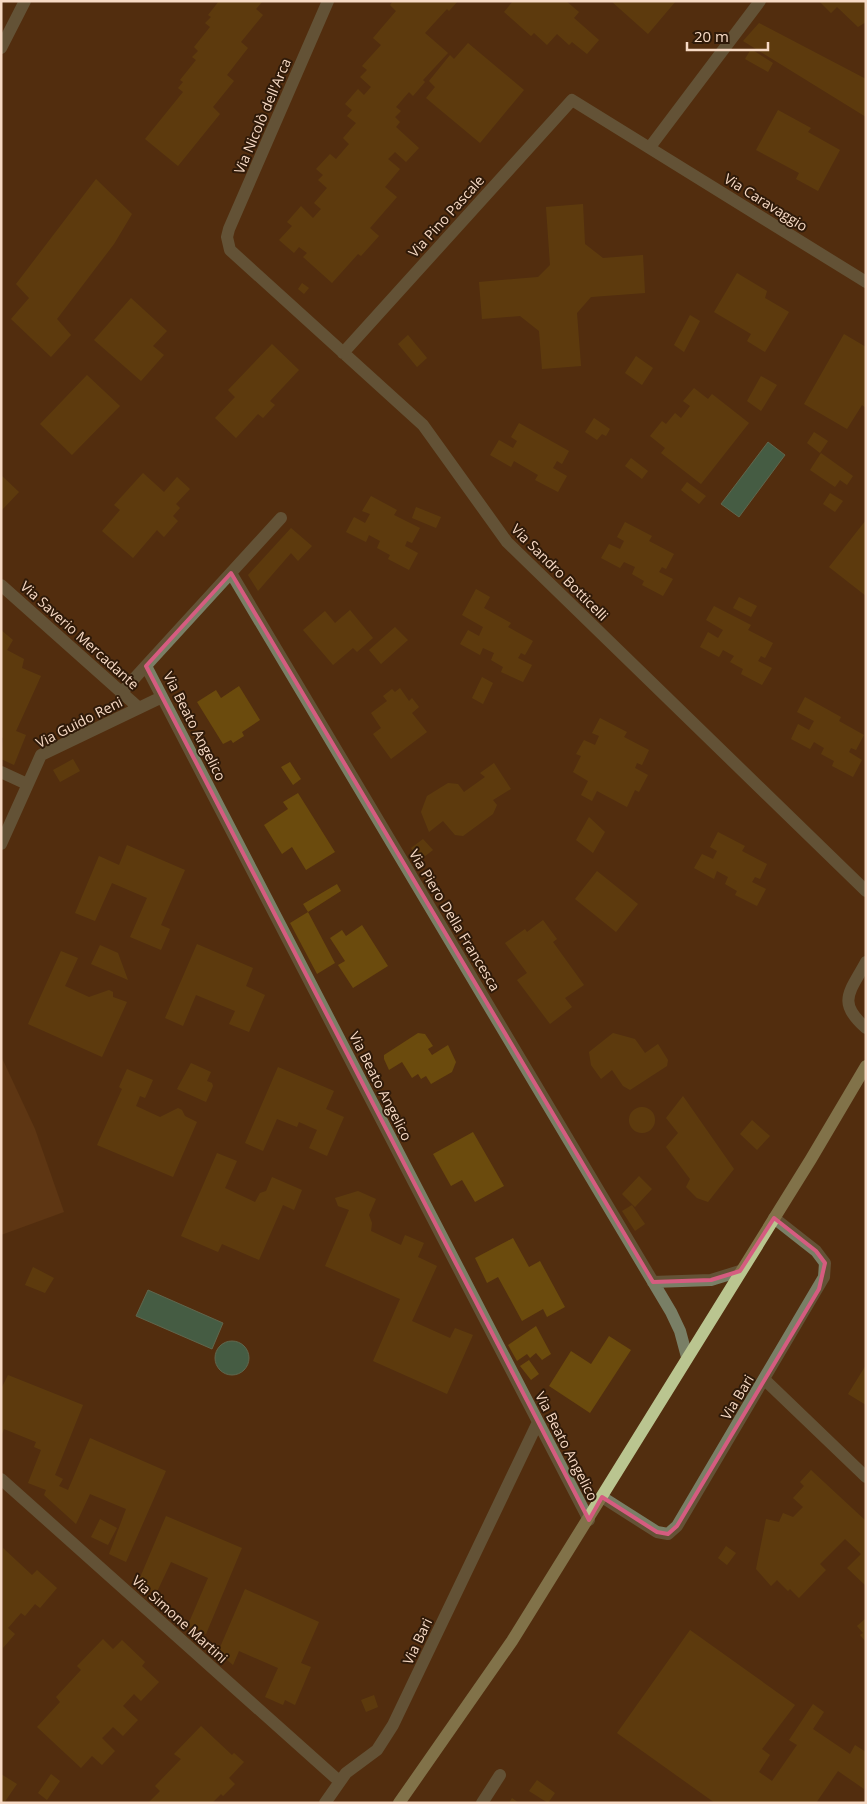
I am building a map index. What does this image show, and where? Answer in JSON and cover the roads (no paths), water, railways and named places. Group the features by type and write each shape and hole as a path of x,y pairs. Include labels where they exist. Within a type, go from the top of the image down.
{"main road":[{"path":"399,1803 512,1641 866,1066"}],"street":[{"path":"1,48 25,1"},
{"name":"Via Nicolò dell'Arca","path":"228,244 229,229 328,1"},
{"path":"650,147 760,1"},
{"name":"Via Caravaggio","path":"572,100 866,282"},
{"name":"Via Pino Pascale","path":"343,353 572,100"},
{"name":"Via Sandro Botticelli","path":"228,244 234,255 423,424 507,542 866,890"},
{"path":"121,693 282,518"},
{"name":"Via Piero Della Francesca","path":"231,574 653,1282 680,1331 687,1357"},
{"name":"Via Saverio Mercadante","path":"1,585 138,708"},
{"name":"Via Beato Angelico","path":"146,666 588,1520"},
{"name":"Via Guido Reni","path":"1,844 41,755 162,697"},
{"path":"1,772 27,784"},
{"path":"866,962 847,1001 849,1011 866,1028"},
{"name":"Via Bari","path":"602,1497 657,1532 668,1534 677,1526 765,1380 824,1277 825,1262 816,1250 774,1218"},
{"path":"653,1282 711,1280 740,1271"},
{"path":"765,1380 866,1478"},
{"name":"Via Bari","path":"324,1803 346,1773 377,1750 393,1725 538,1422"},
{"name":"Via Simone Martini","path":"1,1479 339,1782"},
{"path":"482,1803 500,1775"}],"water":[{"path":"768,442 785,455 739,517 721,504"},
{"path":"148,1290 223,1323 212,1349 136,1316"},
{"path":"232,1341 239,1342 244,1346 248,1351 248,1365 244,1370 239,1374 232,1375 225,1374 220,1370 216,1365 215,1358 216,1351 220,1346 225,1342"}]}
